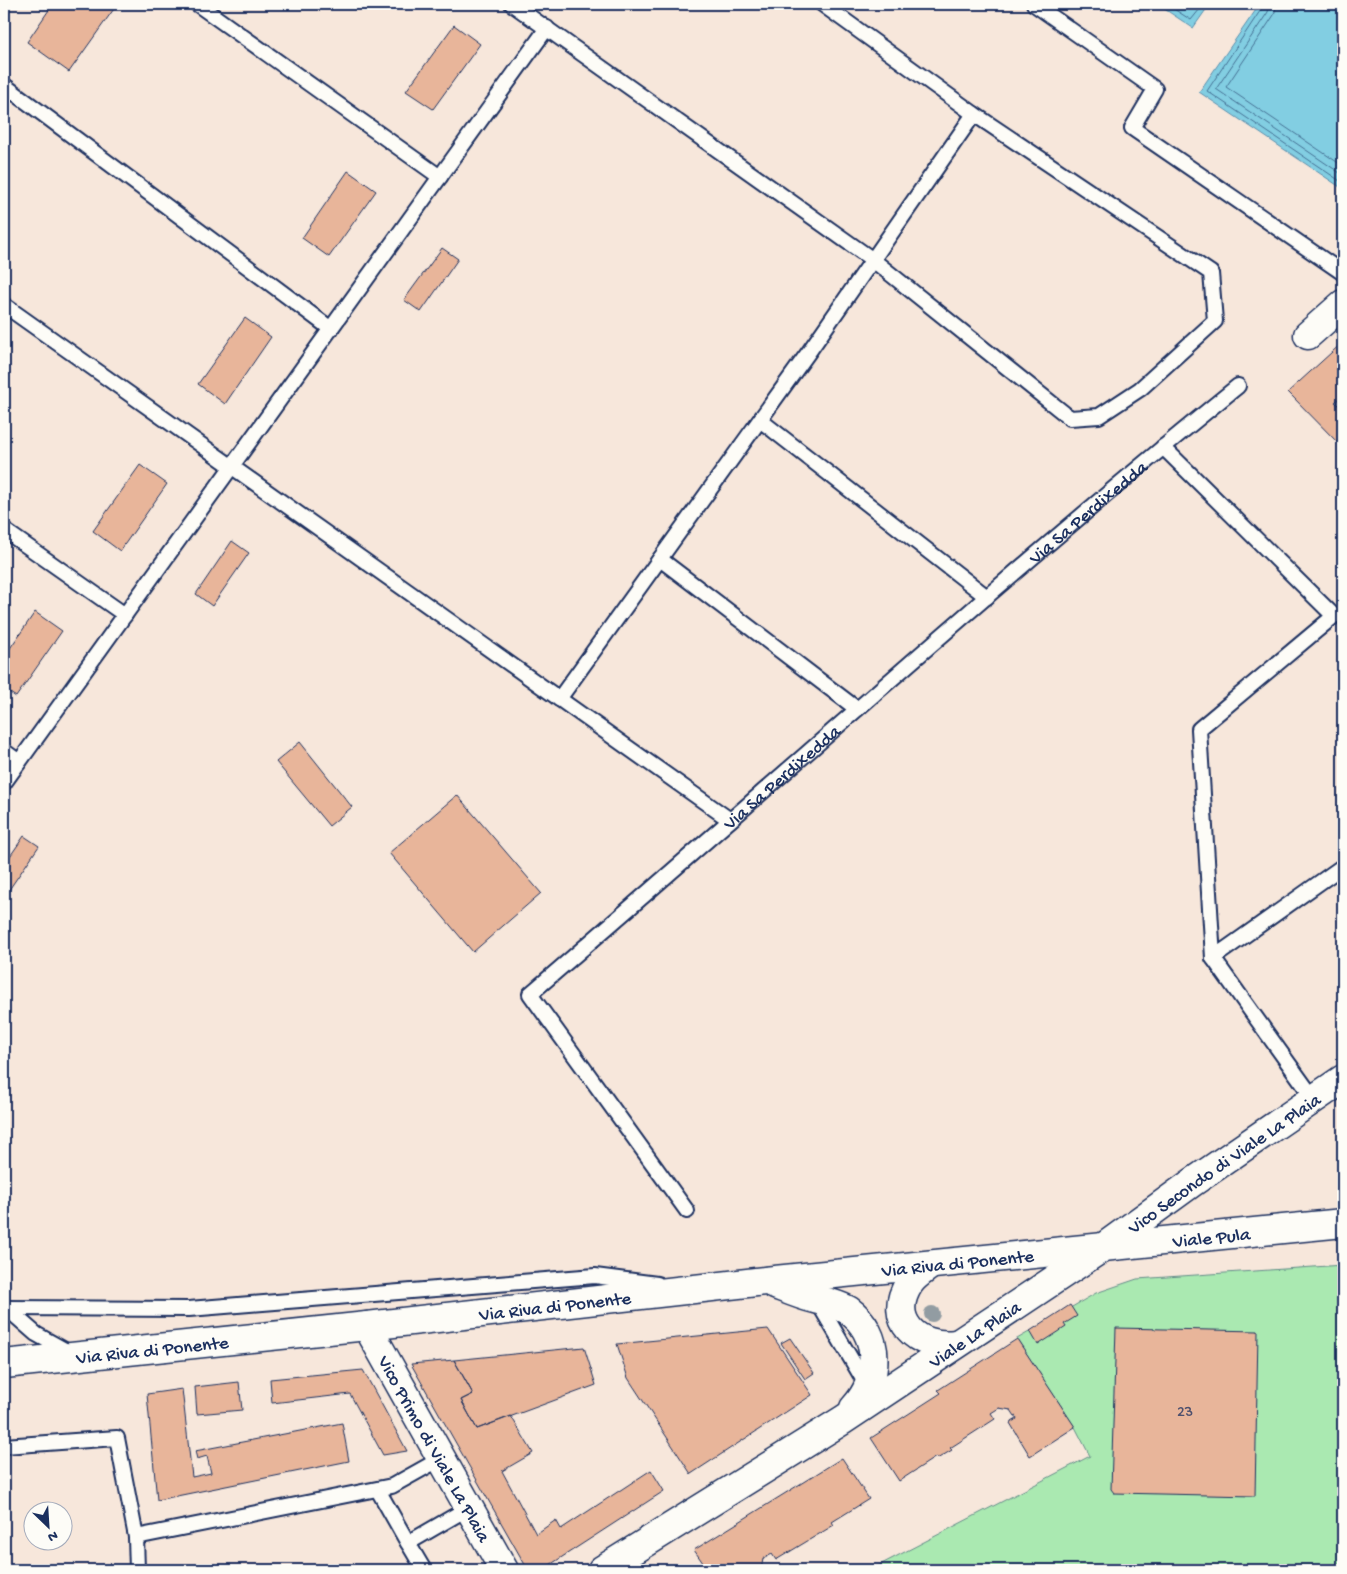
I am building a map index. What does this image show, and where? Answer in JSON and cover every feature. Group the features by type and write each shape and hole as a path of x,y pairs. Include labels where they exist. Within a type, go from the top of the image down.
{"main road":[{"path":"1308,335 1343,304"},
{"name":"Vico Secondo di Viale La Plaia","path":"1105,1246 1193,1182 1343,1079"},
{"name":"Viale Pula","path":"1105,1246 1330,1224"},
{"name":"Via Riva di Ponente","path":"4,1364 1105,1246"},
{"name":"Viale La Plaia","path":"602,1570 843,1420 1105,1246"},
{"path":"930,1265 910,1282 902,1303 903,1314 913,1334 922,1340 938,1345 956,1344"},
{"name":"Viale La Plaia","path":"765,1281 833,1303 848,1311 867,1332 874,1355 873,1377 861,1400 843,1420"},
{"name":"Vico Primo di Viale La Plaia","path":"367,1326 504,1570"}],"lane":[{"path":"197,4 440,177"},
{"path":"512,4 873,260 1070,418 1099,416 1140,390 1215,321 1211,273 974,114 822,4"},
{"path":"1034,4 1155,89 1132,128 1343,273"},
{"path":"4,783 547,28"},
{"path":"4,85 331,329"},
{"path":"559,699 760,420 974,114"},
{"path":"4,305 730,820"},
{"name":"Via Sa Perdixedda","path":"687,1212 530,994 890,680 1163,447 1238,386"},
{"path":"760,420 987,597"},
{"path":"1163,447 1338,612 1199,729 1213,958 1314,1099"},
{"path":"4,530 125,615"},
{"path":"660,560 857,709"},
{"path":"4,751 19,762"},
{"path":"1213,958 1343,866"},
{"path":"5,1307 189,1309 595,1276 702,1290"},
{"path":"5,1307 36,1334 77,1357"},
{"path":"4,1446 117,1438 136,1537 137,1570"},
{"path":"136,1537 378,1490 392,1486 442,1458"},
{"path":"378,1490 424,1570"},
{"path":"408,1543 470,1507"}],"green space":[{"path":"1343,1265 1343,1570 870,1570 1090,1456 1075,1427 1017,1339 1096,1293 1137,1279"}],"water":[{"path":"1157,4 1210,4 1193,28"},
{"path":"1260,4 1343,4 1343,189 1199,92"}],"building":[{"path":"53,4 114,4 116,6 69,72 27,42"},
{"path":"454,25 480,44 433,109 406,91"},
{"path":"348,171 376,191 329,257 302,238"},
{"path":"442,248 458,259 421,312 404,300"},
{"path":"245,318 271,337 225,404 198,384"},
{"path":"1343,342 1343,395 1335,402 1343,410 1343,448 1288,392"},
{"path":"140,465 167,484 120,551 93,531"},
{"path":"232,541 249,553 212,606 196,594"},
{"path":"35,612 62,631 16,697 4,689 4,657"},
{"path":"300,742 352,807 329,826 276,762"},
{"path":"457,795 541,893 473,952 389,853"},
{"path":"24,836 39,846 4,897 4,865"},
{"path":"1070,1305 1077,1316 1064,1324 1066,1327 1038,1345 1030,1331"},
{"path":"1116,1328 1258,1331 1255,1496 1114,1493 1111,1489"},
{"path":"768,1329 812,1395 691,1474 628,1378 617,1344"},
{"path":"790,1338 814,1373 805,1379 781,1343"},
{"path":"1017,1339 1075,1427 1030,1456 1010,1423 1017,1419 1011,1410 999,1408 991,1413 995,1419 950,1448 952,1450 937,1459 936,1457 899,1481 871,1438 941,1393 938,1390"},
{"path":"584,1347 596,1385 477,1429 461,1400 473,1394 454,1360"},
{"path":"454,1360 473,1394 461,1400 477,1429 511,1416 533,1453 502,1471 536,1534 556,1520 561,1529 651,1470 664,1491 542,1570 528,1570 411,1364"},
{"path":"363,1370 407,1451 383,1455 350,1394 272,1403 270,1379"},
{"path":"239,1382 242,1410 197,1414 195,1387"},
{"path":"182,1389 192,1477 211,1473 207,1456 197,1459 195,1451 342,1423 349,1461 157,1500 147,1394"},
{"path":"842,1458 869,1499 832,1522 834,1525 776,1560 772,1554 763,1559 761,1570 708,1570 694,1550"}]}
